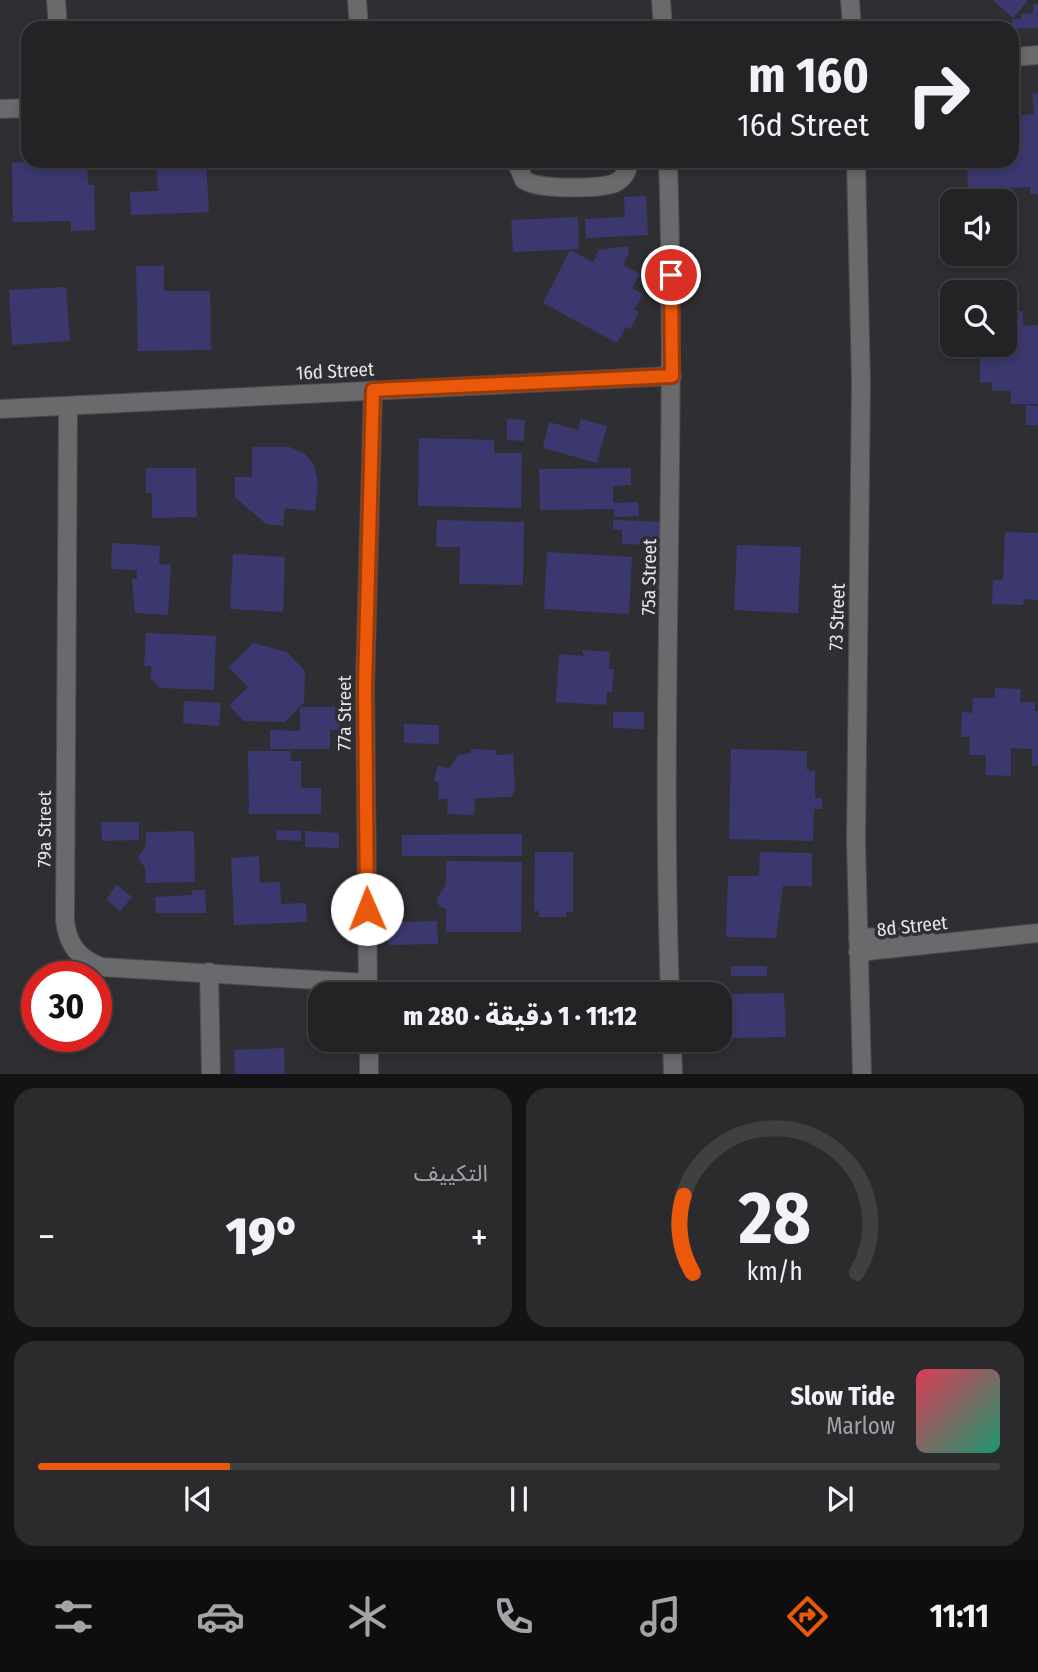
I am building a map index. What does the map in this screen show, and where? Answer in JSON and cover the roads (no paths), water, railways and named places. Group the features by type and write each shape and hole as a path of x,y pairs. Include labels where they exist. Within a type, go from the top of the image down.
{"street":[{"path":"56,0 58,21"},
{"path":"357,0 358,21"},
{"path":"661,0 662,21"},
{"path":"850,0 852,21"},
{"path":"1019,56 1038,55"},
{"path":"0,109 21,108"},
{"path":"519,168 524,180 540,187 615,183 628,168"},
{"name":"75a Street","path":"668,168 672,376 667,785 670,982"},
{"name":"73 Street","path":"856,168 861,382 856,749 862,1073"},
{"name":"16d Street","path":"0,410 672,376"},
{"name":"77a Street","path":"368,982 365,686 373,390"},
{"name":"79a Street","path":"68,406 67,937 74,951 86,961 101,967 209,972 308,982"},
{"name":"8d Street","path":"858,945 944,945 970,939 1038,933"},
{"path":"209,972 211,1073"},
{"path":"369,1052 369,1073"},
{"path":"672,1052 673,1073"}]}
